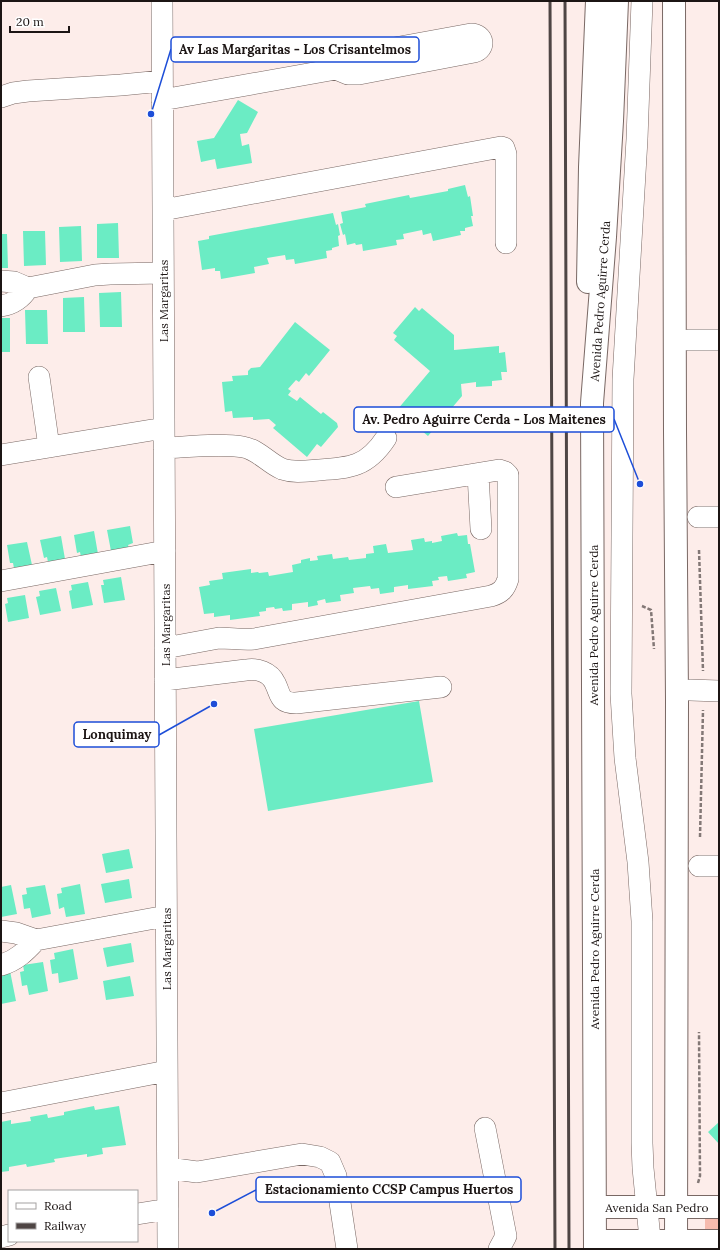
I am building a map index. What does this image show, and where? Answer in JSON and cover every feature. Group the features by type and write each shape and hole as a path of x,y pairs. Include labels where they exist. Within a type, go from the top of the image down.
{"main road":[{"name":"Avenida Pedro Aguirre Cerda","path":"595,1245 592,403 606,230 617,1"},
{"path":"674,1 677,760 676,1245"},
{"path":"592,403 588,316 590,167 597,9"},
{"name":"Avenida San Pedro","path":"595,1207 719,1207"},
{"path":"595,1245 676,1245 719,1241"}],"street":[{"name":"Las Margaritas","path":"162,1 168,1249"},
{"path":"630,1 622,211 611,407 611,694 614,759 627,863 629,893 633,1158 641,1207 645,1245"},
{"path":"641,1207 643,954 641,891 625,758 621,694 623,379 637,139 642,1"},
{"path":"1,97 13,93 28,91 122,85 162,91 336,69 348,74 359,74 478,51 481,48 482,42 479,36 471,34 356,55 344,60 336,69"},
{"path":"163,210 501,147 504,148 506,154 506,243"},
{"path":"1,281 14,282 28,288 95,275 163,273"},
{"path":"1,306 12,304 19,300 28,288"},
{"path":"688,340 719,340"},
{"path":"39,377 49,447"},
{"path":"1,455 49,447 164,438 245,448 257,452 282,469 292,472 302,472 353,466 370,457 380,448 386,438"},
{"path":"165,648 219,638 245,640 254,639 497,594 503,590 508,578 508,475 506,472 502,470 396,487"},
{"path":"478,474 480,529"},
{"path":"698,517 719,517"},
{"path":"1,581 165,551"},
{"path":"165,680 257,670 269,676 274,681 283,700 289,703 441,687"},
{"path":"690,690 719,691"},
{"path":"1,931 16,933 36,940 166,916"},
{"path":"1,965 11,962 20,956 36,940"},
{"path":"1,1103 167,1071"},
{"path":"485,1128 506,1236 499,1249"},
{"path":"168,1168 197,1172 302,1154 320,1157 330,1162 336,1176 347,1249"},
{"path":"138,1214 168,1209"}],"path":[{"path":"642,599 642,606 651,610 654,650"},
{"path":"677,760 701,759"}],"shaded area":[{"path":"705,1218 719,1218 719,1230 705,1230"}],"building":[{"path":"238,100 258,112 247,133 240,134 242,146 249,144 252,163 217,169 215,159 201,162 197,141 214,138"},
{"path":"465,185 468,197 470,196 473,226 465,228 465,231 460,231 461,235 433,241 431,233 423,235 422,230 403,234 404,239 396,240 397,245 363,251 362,244 356,245 355,243 347,245 345,234 343,235 340,224 343,223 341,212 366,207 365,204 409,195 410,198 448,191 448,189"},
{"path":"333,213 336,225 338,224 340,235 338,236 339,246 332,248 332,250 326,251 327,258 295,264 294,259 286,260 285,255 267,258 269,264 254,267 255,273 221,279 220,271 215,271 215,268 202,270 198,241 209,239 209,236"},
{"path":"118,223 119,258 97,258 97,224"},
{"path":"81,226 82,261 60,262 59,227"},
{"path":"23,231 45,231 46,265 24,266"},
{"path":"1,234 7,234 8,268 1,268"},
{"path":"121,292 122,327 100,327 99,293"},
{"path":"84,297 85,332 63,332 63,298"},
{"path":"415,307 419,311 422,308 454,335 454,350 499,346 499,353 505,352 507,372 501,372 502,380 492,381 492,386 476,387 476,382 461,384 462,396 428,436 397,410 430,371 394,340 397,336 393,333"},
{"path":"25,310 47,310 48,344 26,344"},
{"path":"1,318 10,318 10,352 1,352"},
{"path":"295,322 330,350 309,376 306,373 299,382 296,380 288,389 291,391 288,395 297,401 300,397 321,414 323,412 337,423 338,427 321,447 317,444 307,457 273,428 276,425 269,419 253,420 253,417 233,418 232,411 225,412 222,382 233,381 232,376 248,375 248,371 251,368 260,367"},
{"path":"130,526 133,543 128,545 129,548 111,551 107,530"},
{"path":"94,531 98,554 81,557 80,552 77,553 74,535"},
{"path":"457,533 458,536 467,535 468,544 470,544 475,572 466,574 467,578 448,581 447,576 438,577 439,580 432,581 433,586 408,589 408,585 394,587 394,592 380,594 379,588 371,589 370,586 353,588 354,593 340,595 341,601 326,603 325,599 317,601 318,605 308,607 308,602 292,604 292,610 283,611 282,608 266,608 266,611 259,612 260,616 230,620 230,615 214,617 214,613 204,614 199,587 210,585 209,581 223,579 222,573 251,569 251,573 268,572 269,576 293,572 292,565 301,563 301,560 310,558 310,561 318,560 317,556 332,554 333,559 348,557 349,560 366,558 366,554 374,553 373,546 386,544 388,553 413,550 411,540 424,538 425,542 432,541 432,543 442,541 441,536"},
{"path":"61,536 65,559 48,562 47,557 44,558 40,540"},
{"path":"27,542 32,565 14,568 13,563 10,563 7,545"},
{"path":"121,577 125,600 104,603 101,585 104,585 103,580"},
{"path":"88,582 93,605 72,609 69,591 72,590 71,585"},
{"path":"56,588 61,611 40,615 36,597 40,596 39,591"},
{"path":"25,595 29,618 8,622 5,604 8,603 7,598"},
{"path":"419,701 433,782 268,811 254,729"},
{"path":"129,849 133,868 106,873 102,854"},
{"path":"129,879 132,898 105,903 101,884"},
{"path":"80,884 85,914 66,917 64,907 59,909 57,894 62,893 61,888"},
{"path":"11,885 17,914 1,917 1,887"},
{"path":"45,885 51,914 32,918 30,908 24,909 22,895 27,894 26,888"},
{"path":"131,943 134,962 107,967 103,948"},
{"path":"73,949 78,979 59,983 58,973 52,974 50,960 55,959 54,953"},
{"path":"43,962 48,991 29,995 27,985 22,986 20,972 24,971 23,965"},
{"path":"10,971 16,1001 1,1004 1,973"},
{"path":"130,976 134,996 106,1000 103,981"},
{"path":"94,1106 95,1110 119,1106 126,1145 102,1148 103,1154 87,1157 87,1154 54,1159 55,1162 27,1167 26,1164 9,1167 9,1171 1,1172 1,1122 11,1120 11,1124 31,1121 30,1117 47,1114 48,1118 64,1115 64,1112"},
{"path":"719,1122 719,1144 708,1132"}],"railway":[{"path":"550,1 555,1249"},
{"path":"565,1 569,1249"}],"place":[{"name":"Av Las Margaritas - Los Crisantelmos","path":"151,114"},
{"name":"Av. Pedro Aguirre Cerda - Los Maitenes","path":"640,484"},
{"name":"Lonquimay","path":"214,704"},
{"name":"Estacionamiento CCSP Campus Huertos","path":"212,1213"}]}
